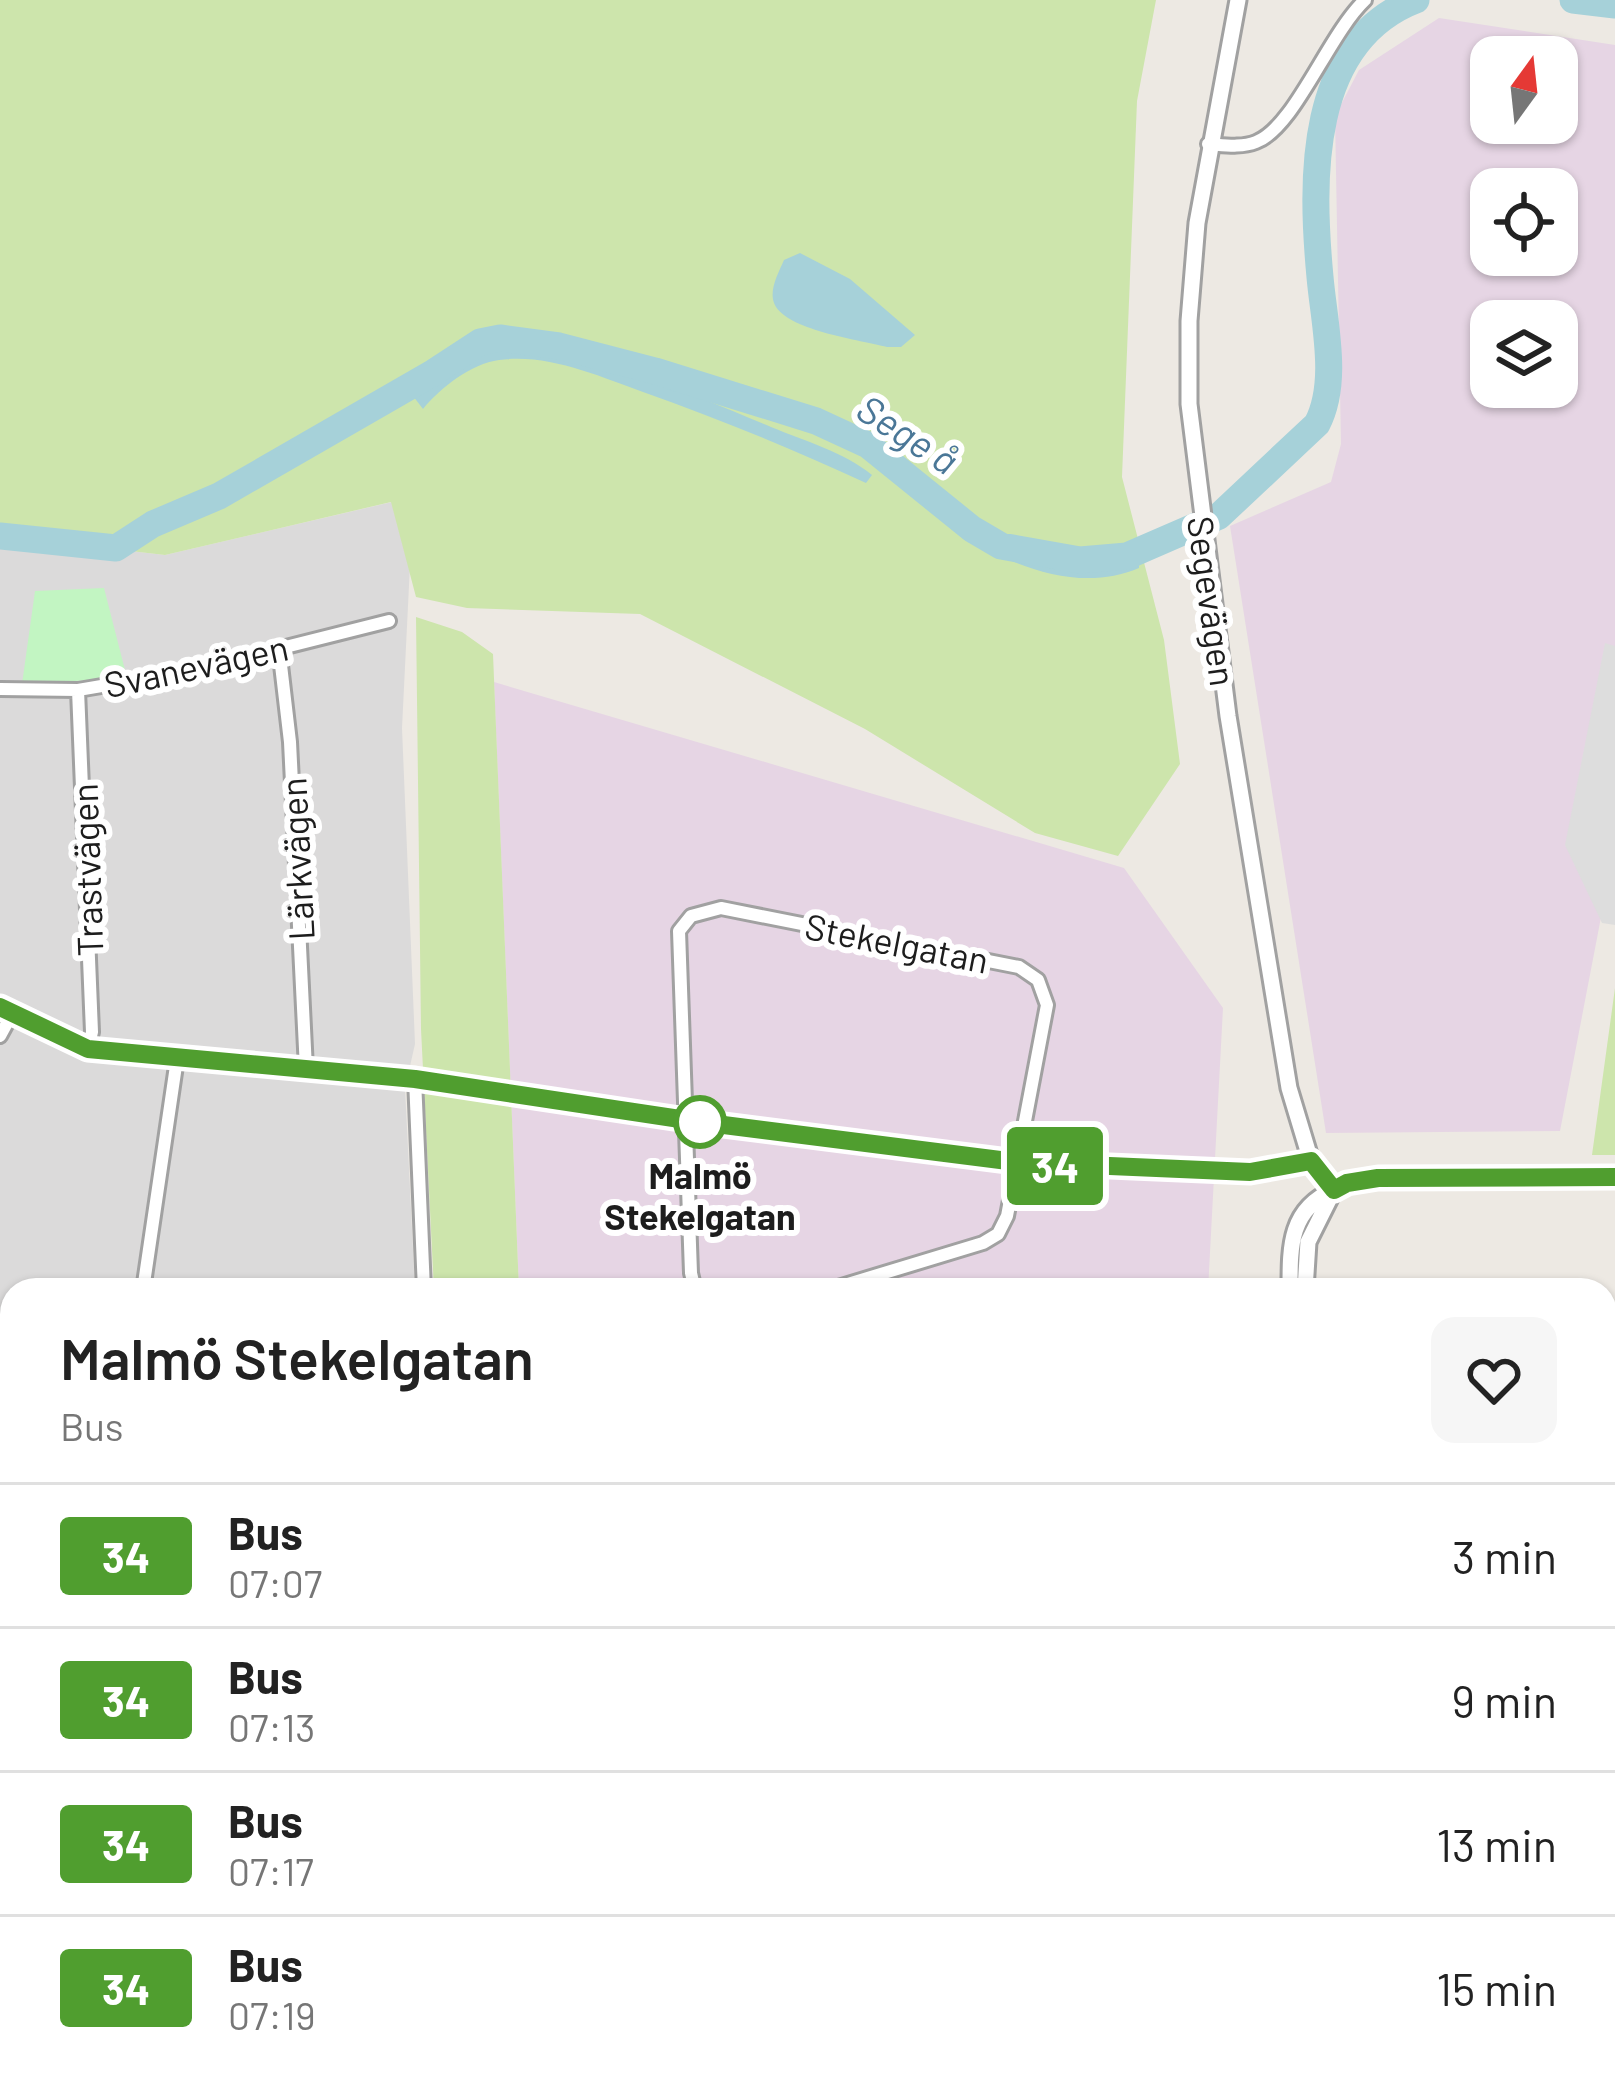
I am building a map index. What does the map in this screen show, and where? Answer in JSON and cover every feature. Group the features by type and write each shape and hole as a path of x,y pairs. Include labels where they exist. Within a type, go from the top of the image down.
{"street":[{"name":"Segevägen","path":"1238,0 1196,223 1189,404 1228,716 1289,1088 1311,1161 1334,1190"},
{"path":"1208,144 1250,145 1273,132 1298,99 1331,39 1366,0"},
{"name":"Svanevägen","path":"0,689 78,691 190,671 389,621"},
{"name":"Lärkvägen","path":"279,648 291,764 306,1069"},
{"name":"Trastvägen","path":"78,691 92,1032 88,1049"},
{"name":"Stekelgatan","path":"693,1278 679,931 691,916 721,908 1019,967 1038,980 1047,1005 1006,1216 998,1234 983,1243 868,1278"},
{"path":"0,1036 6,1011 88,1049 415,1079 423,1278"},
{"path":"145,1278 177,1059"},
{"path":"1290,1278 1298,1223 1315,1198 1347,1183 1378,1178 1615,1177"},
{"path":"1306,1278 1308,1242 1334,1190"}],"shaded area":[{"path":"1439,18 1556,36 1470,36 1470,144 1578,144 1578,39 1615,45 1615,886 1607,886 1560,1131 1326,1133 1230,526 1331,482 1341,444 1335,116 1359,70"},
{"path":"392,502 410,565 402,728 415,1044 405,1088 414,1278 0,1278 0,536 165,555"},
{"path":"1605,643 1615,646 1615,925 1602,923 1565,845"},
{"path":"494,682 1124,868 1223,1008 1209,1278 519,1278"}],"green space":[{"path":"0,0 1156,0 1137,101 1122,477 1164,640 1180,764 1118,856 1035,833 865,729 640,614 467,608 416,597 391,502 165,555 0,536"},
{"path":"104,588 127,678 22,684 35,591"},
{"path":"416,617 462,632 493,654 519,1278 433,1278 421,1029"},
{"path":"1615,988 1615,1155 1592,1155"}],"water":[{"path":"800,253 850,279 915,335 901,347 887,347 811,328 784,315 774,302 774,283 784,260"},
{"path":"506,346 574,356 642,376 824,448 872,475 866,483 700,413 554,363 488,362 457,378 423,409 413,396 479,349"},
{"path":"958,523 1000,547 1044,563 1090,567 1139,560 1139,568 1091,578 1042,572 953,530"}],"waterway":[{"name":"Sege å","path":"0,536 116,548 153,524 219,496 480,342 500,338 559,346 655,371 816,421 868,445 972,529 1001,546 1080,560 1127,556 1219,516 1317,424 1329,371 1316,199 1324,118 1335,81 1354,48 1380,20 1416,0"},
{"name":"Sege å","path":"1573,0 1615,5"}],"bus line":[{"name":"34","path":"0,1007 88,1049 415,1079 700,1122 1016,1162 1250,1172 1311,1161 1334,1190 1360,1179 1378,1178 1615,1177"}],"place":[{"name":"Malmö Stekelgatan","path":"700,1122"}]}
